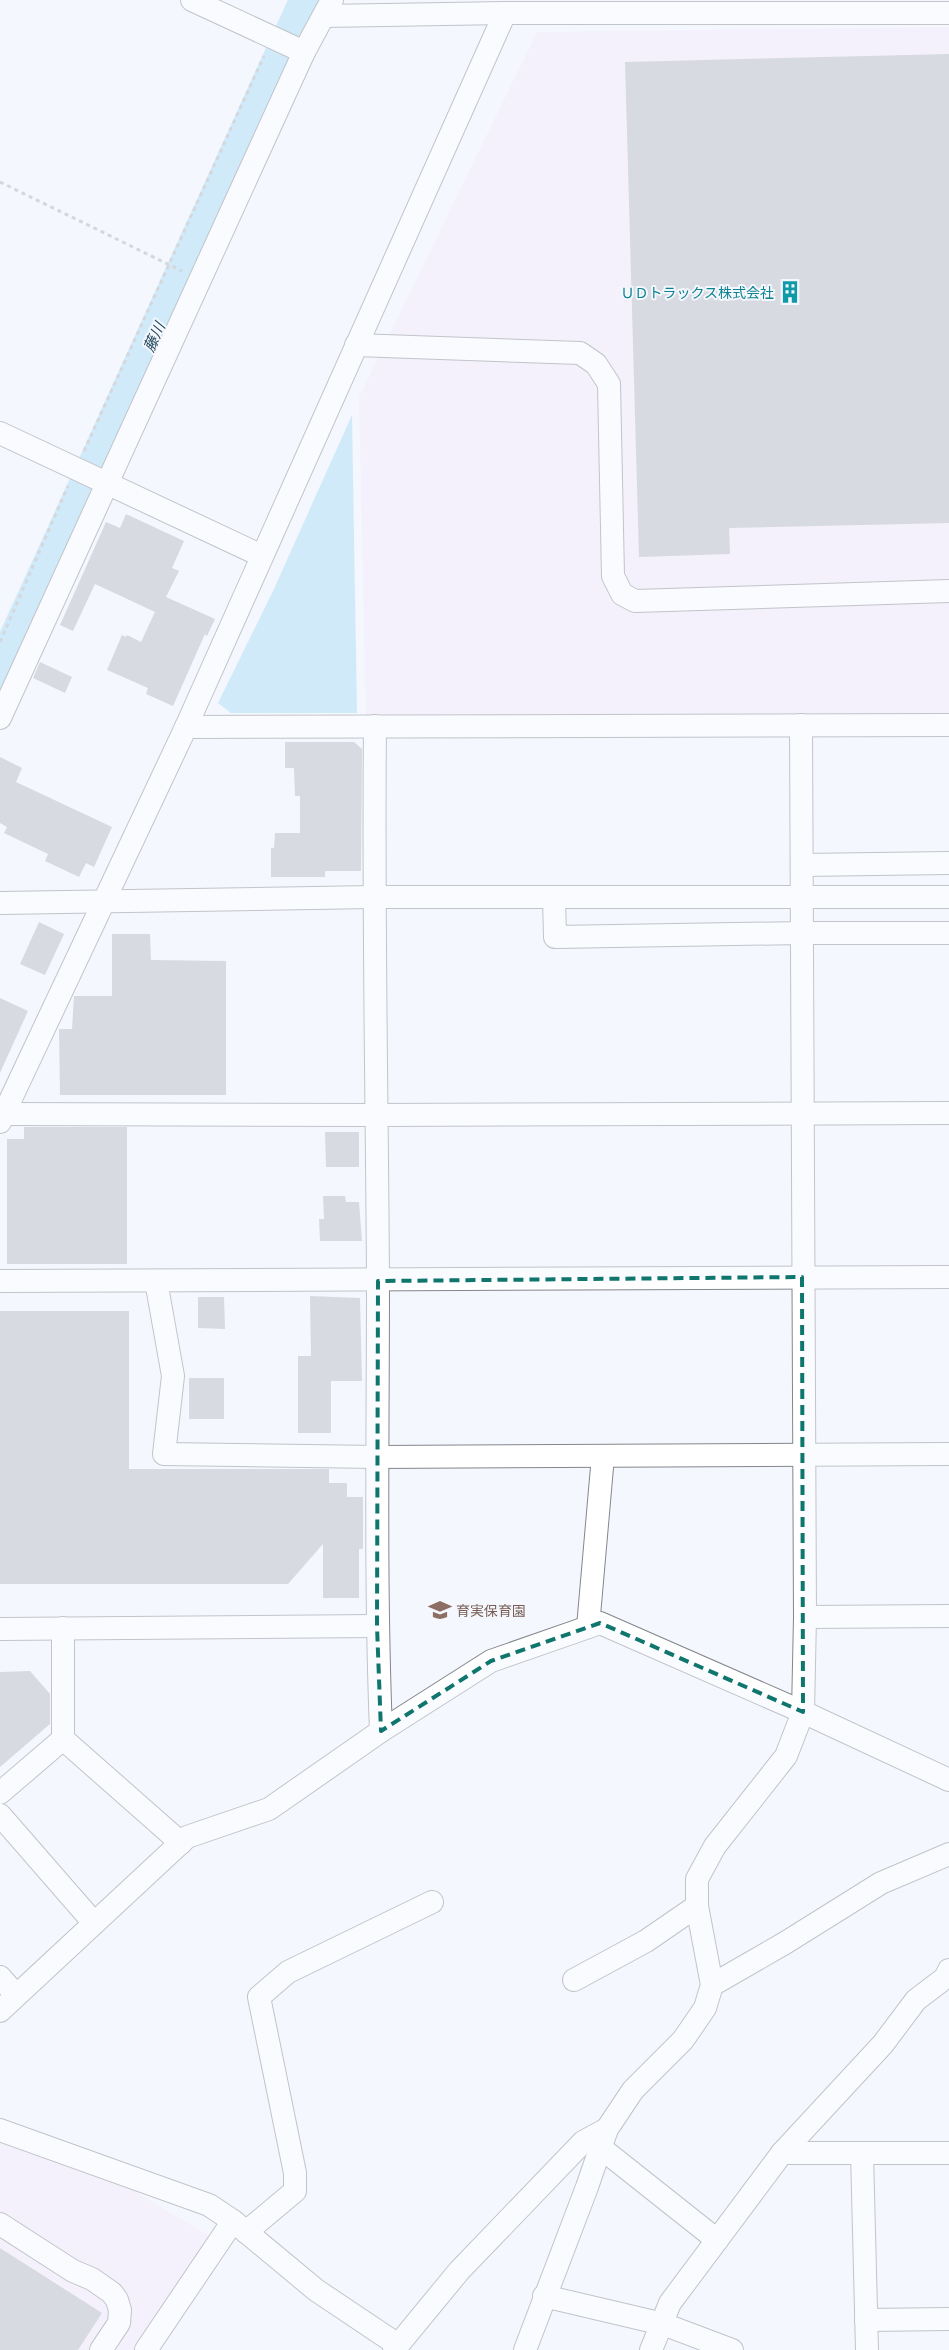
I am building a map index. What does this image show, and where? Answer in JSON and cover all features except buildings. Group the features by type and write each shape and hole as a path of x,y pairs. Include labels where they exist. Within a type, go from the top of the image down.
{"street":[{"path":"192,0 304,52"},
{"path":"0,718 304,52 328,8 505,13 762,6 949,13"},
{"path":"505,13 186,727 2,1118 949,1112"},
{"path":"356,345 580,353 596,364 609,384 613,576 622,594 635,601 949,591"},
{"path":"0,433 108,482 262,556"},
{"path":"525,2350 604,2138 633,2090 682,2040 706,2008 712,1985 697,1906 697,1879 715,1846 786,1756 803,1712 805,1617 801,725"},
{"path":"186,727 949,725"},
{"path":"375,726 373,897 378,1281 376,1626 381,1731"},
{"path":"802,865 949,863"},
{"path":"0,904 373,897 949,897"},
{"path":"554,898 555,937 801,933 949,934"},
{"path":"0,1281 949,1278"},
{"path":"156,1281 173,1376 164,1454 377,1457 949,1454"},
{"path":"588,1627 603,1456"},
{"path":"805,1617 949,1616"},
{"path":"0,2011 187,1837 269,1809 381,1731 490,1661 600,1623 803,1712 949,1780"},
{"path":"0,1628 376,1626"},
{"path":"63,1628 63,1739 181,1843"},
{"path":"0,1793 63,1739"},
{"path":"0,1815 94,1923"},
{"path":"712,1985 785,1943 881,1883 949,1854"},
{"path":"146,2350 239,2227 295,2191 295,2173 259,1997 288,1972 432,1902"},
{"path":"574,1980 646,1941 697,1906"},
{"path":"651,2350 670,2303 782,2154 883,2044 916,2000 945,1978 949,1970"},
{"path":"0,1976 16,1996"},
{"path":"925,1993 949,1993"},
{"path":"0,2130 209,2205 316,2290 396,2347 459,2271 569,2156 583,2142 604,2138"},
{"path":"604,2138 717,2240"},
{"path":"862,2153 867,2350"},
{"path":"782,2154 949,2153"},
{"path":"0,2224 73,2271 92,2279 112,2293 117,2300 120,2310 118,2323 101,2350"},
{"path":"544,2296 663,2324 732,2350"},
{"path":"866,2320 949,2319"}],"path":[{"path":"0,642 76,468 273,37"},
{"path":"0,182 200,280"}],"highlighted area":[{"path":"802,1277 803,1712 600,1623 491,1661 381,1731 377,1626 378,1281"}],"shaded area":[{"path":"949,27 949,716 366,716 359,397 537,32"},
{"path":"0,2139 123,2184 209,2236 135,2350 0,2350"}],"water":[{"path":"352,415 357,713 231,713 218,703 273,591"}],"waterway":[{"name":"藤川","path":"0,674 307,0"}],"place":[{"name":"ＵＤトラックス株式会社","path":"790,292"},
{"name":"育実保育園","path":"440,1610"}]}
